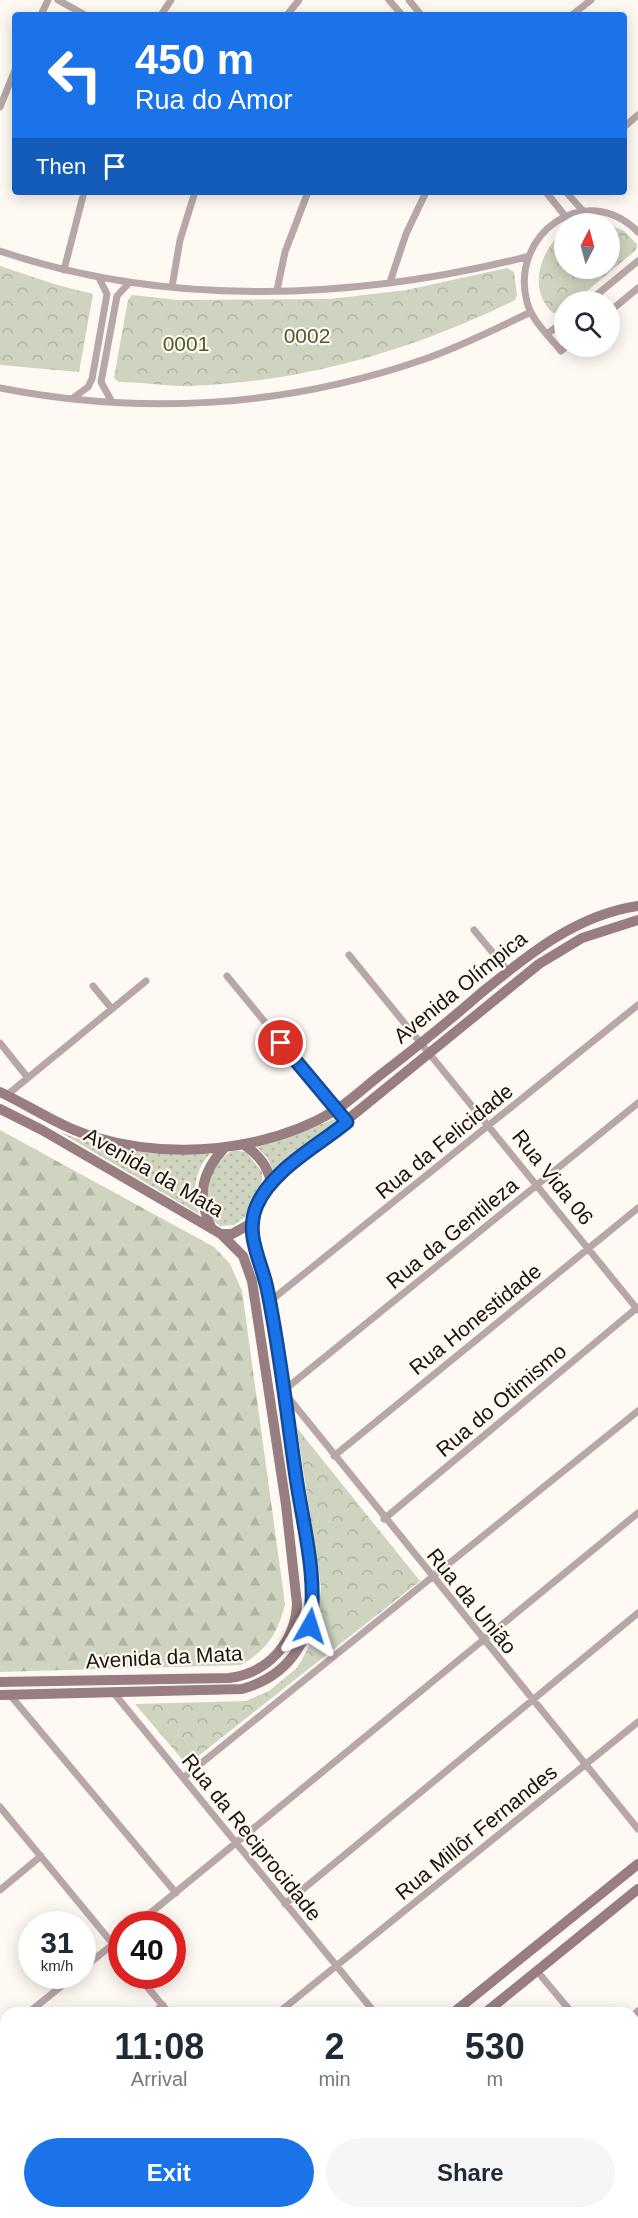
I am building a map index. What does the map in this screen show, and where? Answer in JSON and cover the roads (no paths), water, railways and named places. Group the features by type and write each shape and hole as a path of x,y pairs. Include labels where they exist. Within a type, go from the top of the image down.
{"street":[{"path":"58,0 80,12"},
{"path":"289,12 299,0"},
{"path":"408,0 418,12"},
{"path":"576,12 591,0"},
{"path":"0,107 12,77"},
{"path":"64,270 83,195"},
{"path":"172,287 180,240 194,195"},
{"path":"277,290 285,252 307,195"},
{"path":"390,282 406,234 425,195"},
{"path":"548,195 563,213"},
{"path":"569,195 583,211"},
{"path":"576,213 583,211 613,216 638,232"},
{"path":"554,224 540,235 526,257 524,286 531,312 554,340"},
{"path":"0,251 64,270 129,284 277,290 390,282 526,257"},
{"path":"601,291 638,261"},
{"path":"73,398 88,387 92,379 107,294 99,278"},
{"path":"112,402 101,382 117,296 129,284"},
{"path":"620,303 638,288"},
{"path":"0,388 112,402 226,403 306,392 423,360 531,312"},
{"path":"547,334 554,329"},
{"name":"Avenida Olímpica","path":"317,1119 336,1109 422,1044 542,945 594,918 638,906"},
{"name":"Avenida Olímpica","path":"331,1135 509,986 560,949 601,931 638,920"},
{"path":"474,930 508,971"},
{"name":"Rua Vida 06","path":"350,955 638,1309"},
{"path":"226,976 347,1122"},
{"path":"4,1094 28,1078 146,981"},
{"path":"93,986 112,1009"},
{"name":"Rua da Felicidade","path":"269,1302 638,1005"},
{"path":"0,1043 28,1078"},
{"name":"Avenida da Mata","path":"4,1094 70,1129 106,1140 176,1149 243,1144 317,1119"},
{"name":"Rua da Gentileza","path":"285,1390 638,1103"},
{"name":"Avenida da Mata","path":"0,1109 42,1130 216,1232 243,1256 253,1288 292,1551 297,1604 296,1620 282,1648 262,1668 250,1674 229,1678 0,1682"},
{"name":"Avenida da Mata","path":"5,1695 242,1689 262,1682 279,1669 306,1637 314,1605 312,1584 285,1390 269,1302 253,1240 252,1223 256,1207 271,1184 331,1135"},
{"path":"243,1144 255,1153 267,1168 271,1184"},
{"path":"225,1147 207,1168 201,1187 202,1205 216,1232 232,1234 252,1223"},
{"name":"Rua Honestidade","path":"333,1456 638,1208"},
{"name":"Rua do Otimismo","path":"384,1519 638,1309"},
{"name":"Rua da União","path":"285,1390 333,1456 638,1829"},
{"path":"183,1778 638,1411"},
{"path":"153,1911 638,1513"},
{"path":"285,1904 534,1701 586,1653 638,1613"},
{"name":"Rua da Reciprocidade","path":"104,1680 370,2007"},
{"path":"5,1695 176,1893"},
{"name":"Rua Millôr Fernandes","path":"285,2007 638,1722"},
{"path":"0,1807 108,1938"},
{"path":"0,1890 41,1857"},
{"path":"460,2007 638,1864"},
{"path":"492,2007 638,1889"},
{"path":"96,1958 108,1948"},
{"path":"537,1971 567,2007"},
{"path":"35,2007 58,1989"},
{"path":"149,1989 163,2005 160,2007"}],"park label":[{"name":"0002","path":"307,335"},
{"name":"0001","path":"186,343"}]}
